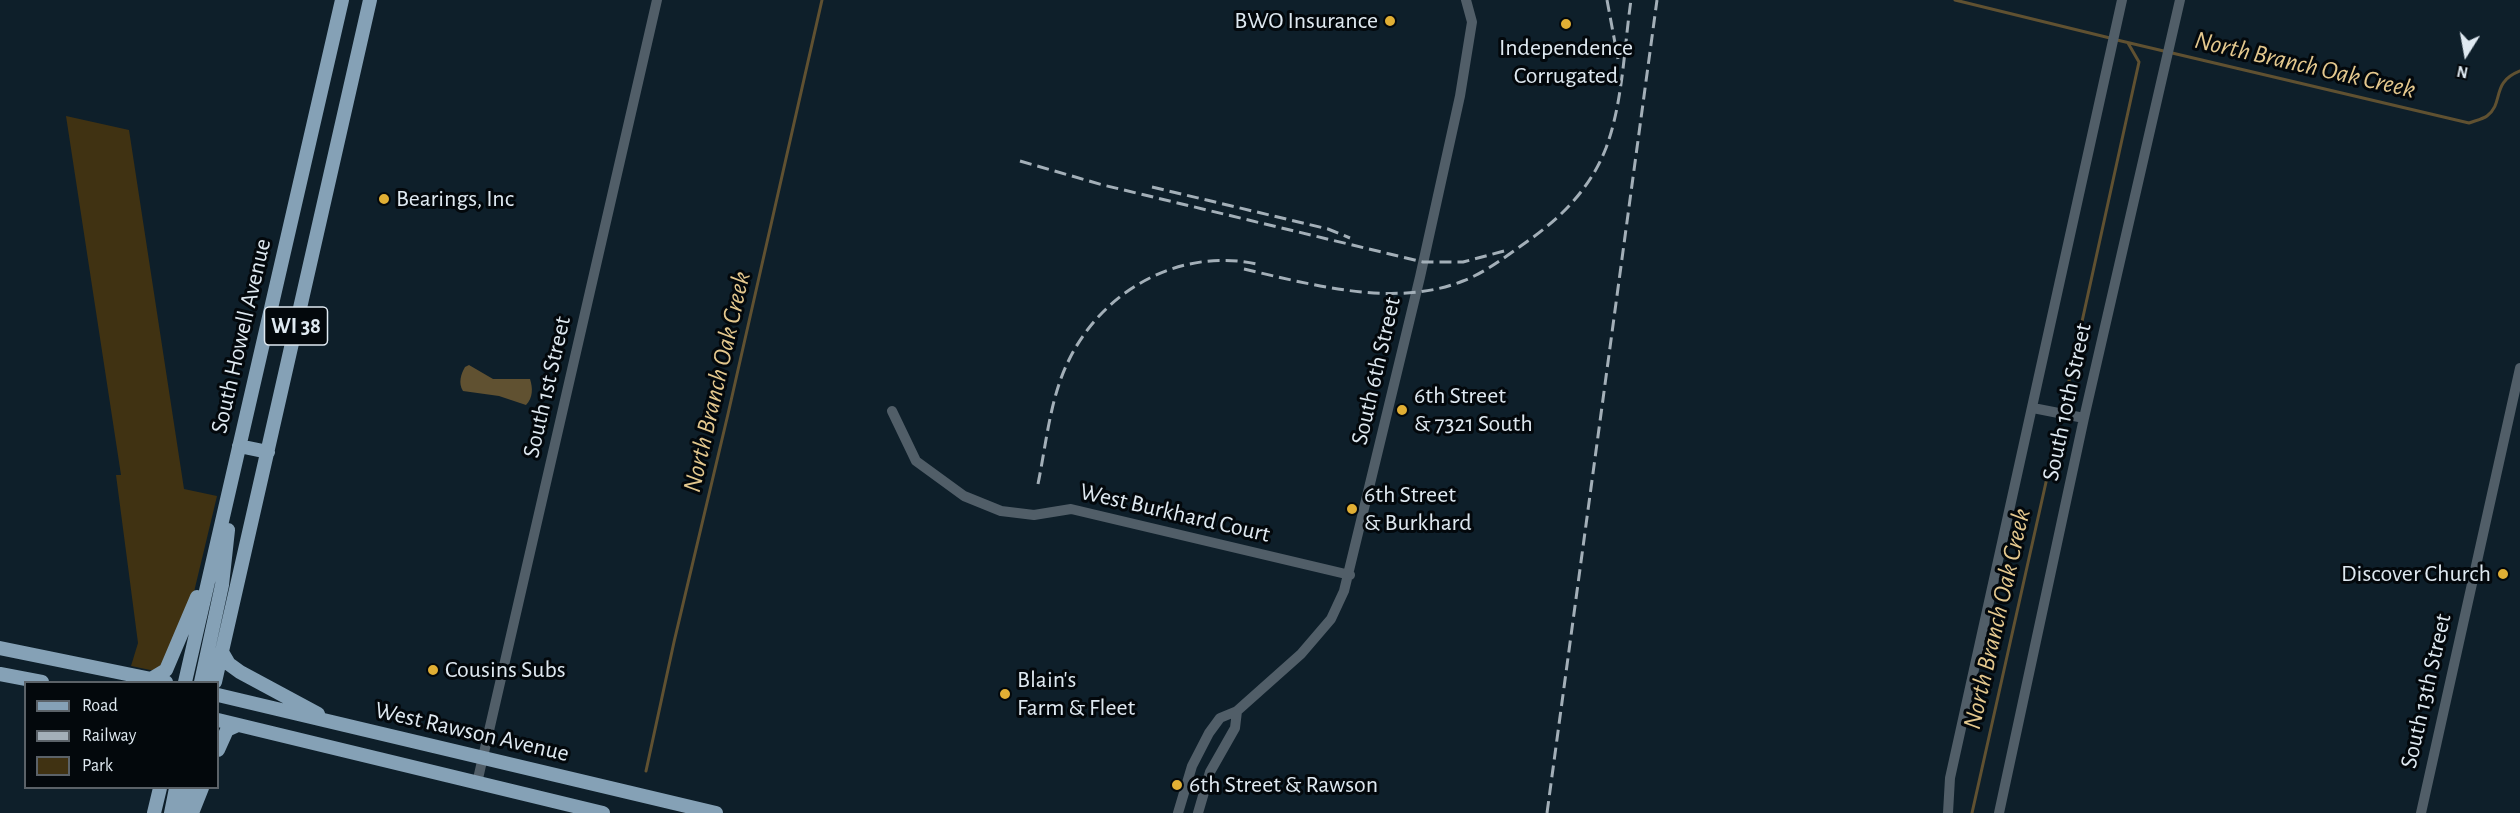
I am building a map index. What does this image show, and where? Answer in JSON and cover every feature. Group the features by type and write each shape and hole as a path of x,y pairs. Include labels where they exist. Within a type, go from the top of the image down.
{"main road":[{"name":"South Howell Avenue","path":"185,681 342,0"},
{"name":"WI 38","path":"215,681 370,0"},
{"path":"304,168 330,174"},
{"path":"239,446 268,452"},
{"path":"201,681 222,585 229,521 229,492"},
{"path":"151,679 166,670 172,661 196,604 206,562 216,549"},
{"path":"0,648 161,681"},
{"path":"222,652 229,664 240,672 336,723"},
{"path":"0,674 37,681"},
{"name":"West Rawson Avenue","path":"219,695 716,813"},
{"name":"West Rawson Avenue","path":"219,720 603,813"},
{"path":"219,748 227,730 238,725"},
{"path":"154,813 160,789"},
{"path":"171,813 176,789"},
{"path":"184,813 190,789"},
{"path":"192,813 202,789"}],"street":[{"name":"South 1st Street","path":"477,783 657,0"},
{"name":"South 6th Street","path":"1178,813 1192,766 1209,733 1220,718 1238,711 1301,654 1321,632 1338,605 1350,575 1460,96 1472,22 1466,0"},
{"name":"South 10th Street","path":"1948,813 1950,778 2122,0"},
{"name":"South 10th Street","path":"1999,813 2003,805 2084,418 2180,0"},
{"name":"South 13th Street","path":"2421,813 2520,368"},
{"path":"2033,408 2084,418"},
{"name":"West Burkhard Court","path":"892,411 916,461 964,496 1001,511 1034,515 1071,508 1350,575"},
{"name":"South 6th Street","path":"1198,813 1210,772 1235,728 1238,711"}],"green space":[{"path":"66,116 129,130 184,489 217,496 193,596 167,663 155,671 131,666 138,643 116,475 121,475"}],"shaded area":[{"path":"469,365 493,379 530,379 532,393 530,399 526,405 499,396 463,391 461,376 465,367"}],"waterway":[{"name":"North Branch Oak Creek","path":"646,771 822,0"},
{"name":"North Branch Oak Creek","path":"1955,0 2110,38"},
{"name":"North Branch Oak Creek","path":"2117,40 2469,123 2487,116 2492,111 2505,81 2520,71"},
{"name":"North Branch Oak Creek","path":"2065,399 2139,62 2128,43"},
{"name":"North Branch Oak Creek","path":"1972,813 2057,433"}],"railway":[{"path":"1607,0 1618,59"},
{"path":"1244,269 1326,287 1354,291 1410,293 1437,289 1463,281 1503,259 1562,213 1592,177 1599,163 1606,148 1616,112 1631,0"},
{"path":"1547,813 1657,0"},
{"path":"1020,161 1103,185 1423,262 1463,262 1508,250"},
{"path":"1152,187 1328,229 1350,238"},
{"path":"1038,484 1052,408 1061,378 1081,338 1100,316 1121,296 1171,269 1199,262 1228,260 1257,264"}],"place":[{"name":"BWO Insurance","path":"1390,21"},
{"name":"Independence Corrugated","path":"1566,24"},
{"name":"Bearings, Inc","path":"384,199"},
{"name":"6th Street & 7321 South","path":"1402,410"},
{"name":"6th Street & Burkhard","path":"1352,509"},
{"name":"Discover Church","path":"2503,574"},
{"name":"Cousins Subs","path":"433,670"},
{"name":"Blain's Farm & Fleet","path":"1005,694"},
{"name":"6th Street & Rawson","path":"1177,785"}]}
